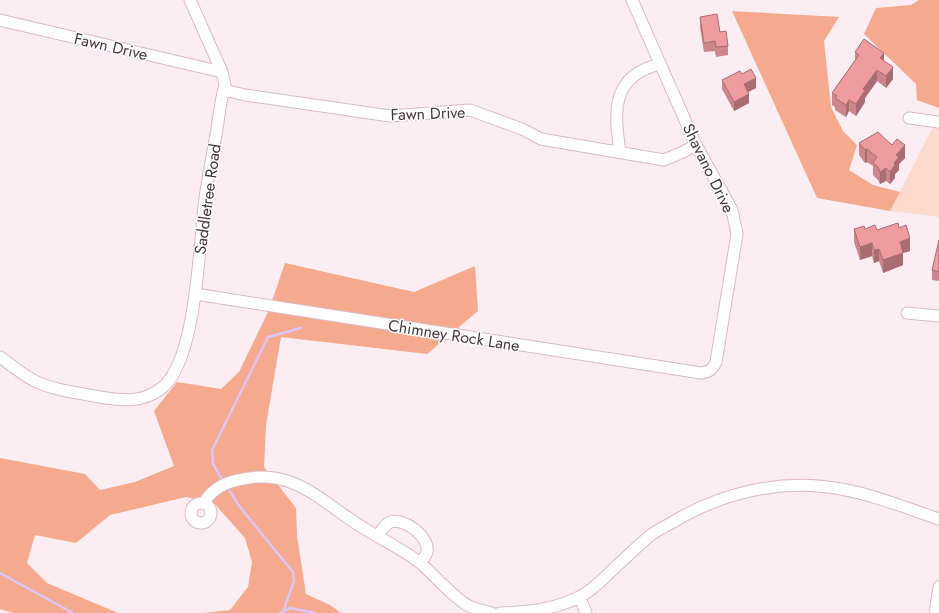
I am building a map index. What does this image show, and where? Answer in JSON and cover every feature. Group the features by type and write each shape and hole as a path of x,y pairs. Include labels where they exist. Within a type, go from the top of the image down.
{"street":[{"name":"Saddletree Road","path":"0,357 34,381 50,387 129,401 142,399 154,394 164,386 181,357 186,341 195,294 205,197 225,84 222,72 190,0"},
{"name":"Shavano Drive","path":"632,0 696,145 732,210 737,234 716,362 713,370"},
{"name":"Fawn Drive","path":"0,20 222,72"},
{"path":"620,152 616,126 616,110 618,100 631,77 640,71 660,64"},
{"name":"Fawn Drive","path":"224,90 245,95 390,116 470,110 522,129 541,139 664,160 696,145"},
{"path":"909,118 939,122"},
{"name":"Chimney Rock Lane","path":"195,294 701,373 713,370"},
{"path":"907,313 939,316"},
{"path":"204,503 214,490 232,481 249,477 270,476 291,482 311,491 365,529 406,552 468,606 492,613"},
{"path":"500,613 539,610 550,611 580,597 652,534 682,516 716,500 747,491 778,486 810,486 840,489 867,495 939,519"},
{"path":"378,536 384,527 391,522 402,522 413,528 422,536 426,544 427,553 420,563"},
{"path":"935,613 939,587"},
{"path":"580,597 586,613"}],"shaded area":[{"path":"919,0 939,0 939,108 917,100 916,84 864,34 876,8 911,5"},
{"path":"732,11 839,17 824,41 831,107 843,131 857,145 849,170 873,185 900,192 890,211 817,198"},
{"path":"933,127 939,127 939,217 890,211"},
{"path":"285,263 414,292 475,266 478,311 427,354 281,337 266,425 264,467 296,508 297,536 306,594 330,605 341,613 203,613 230,610 248,587 252,562 245,538 213,502 186,497 110,515 76,543 35,535 27,563 47,583 118,613 13,613 0,609 0,458 85,474 100,490 135,482 174,466 154,411 177,382 221,389 239,372 269,310"}],"building":[{"path":"717,14 720,32 726,31 728,46 716,47 715,41 704,43 700,17"},
{"path":"864,39 884,53 880,58 893,67 886,76 877,70 863,89 865,90 856,104 849,100 846,105 835,98 837,96 832,93 859,55 855,52"},
{"path":"751,69 756,78 744,84 749,94 734,102 722,80 740,71 742,74"},
{"path":"878,132 892,145 897,139 905,145 896,155 899,157 894,163 895,165 890,172 886,168 880,172 878,167 873,163 877,157 867,149 865,150 859,143"},
{"path":"898,223 899,228 906,225 910,238 900,242 903,253 883,260 879,249 874,250 872,243 860,247 854,229 864,226 865,229 875,225 877,230"},
{"path":"939,240 939,272 932,270"}],"waterway":[{"path":"222,479 213,464 212,450 268,337 301,328"},
{"path":"229,490 240,507 293,572 294,581 283,612"},
{"path":"0,573 73,613"},
{"path":"280,613 290,608 315,613"}]}
